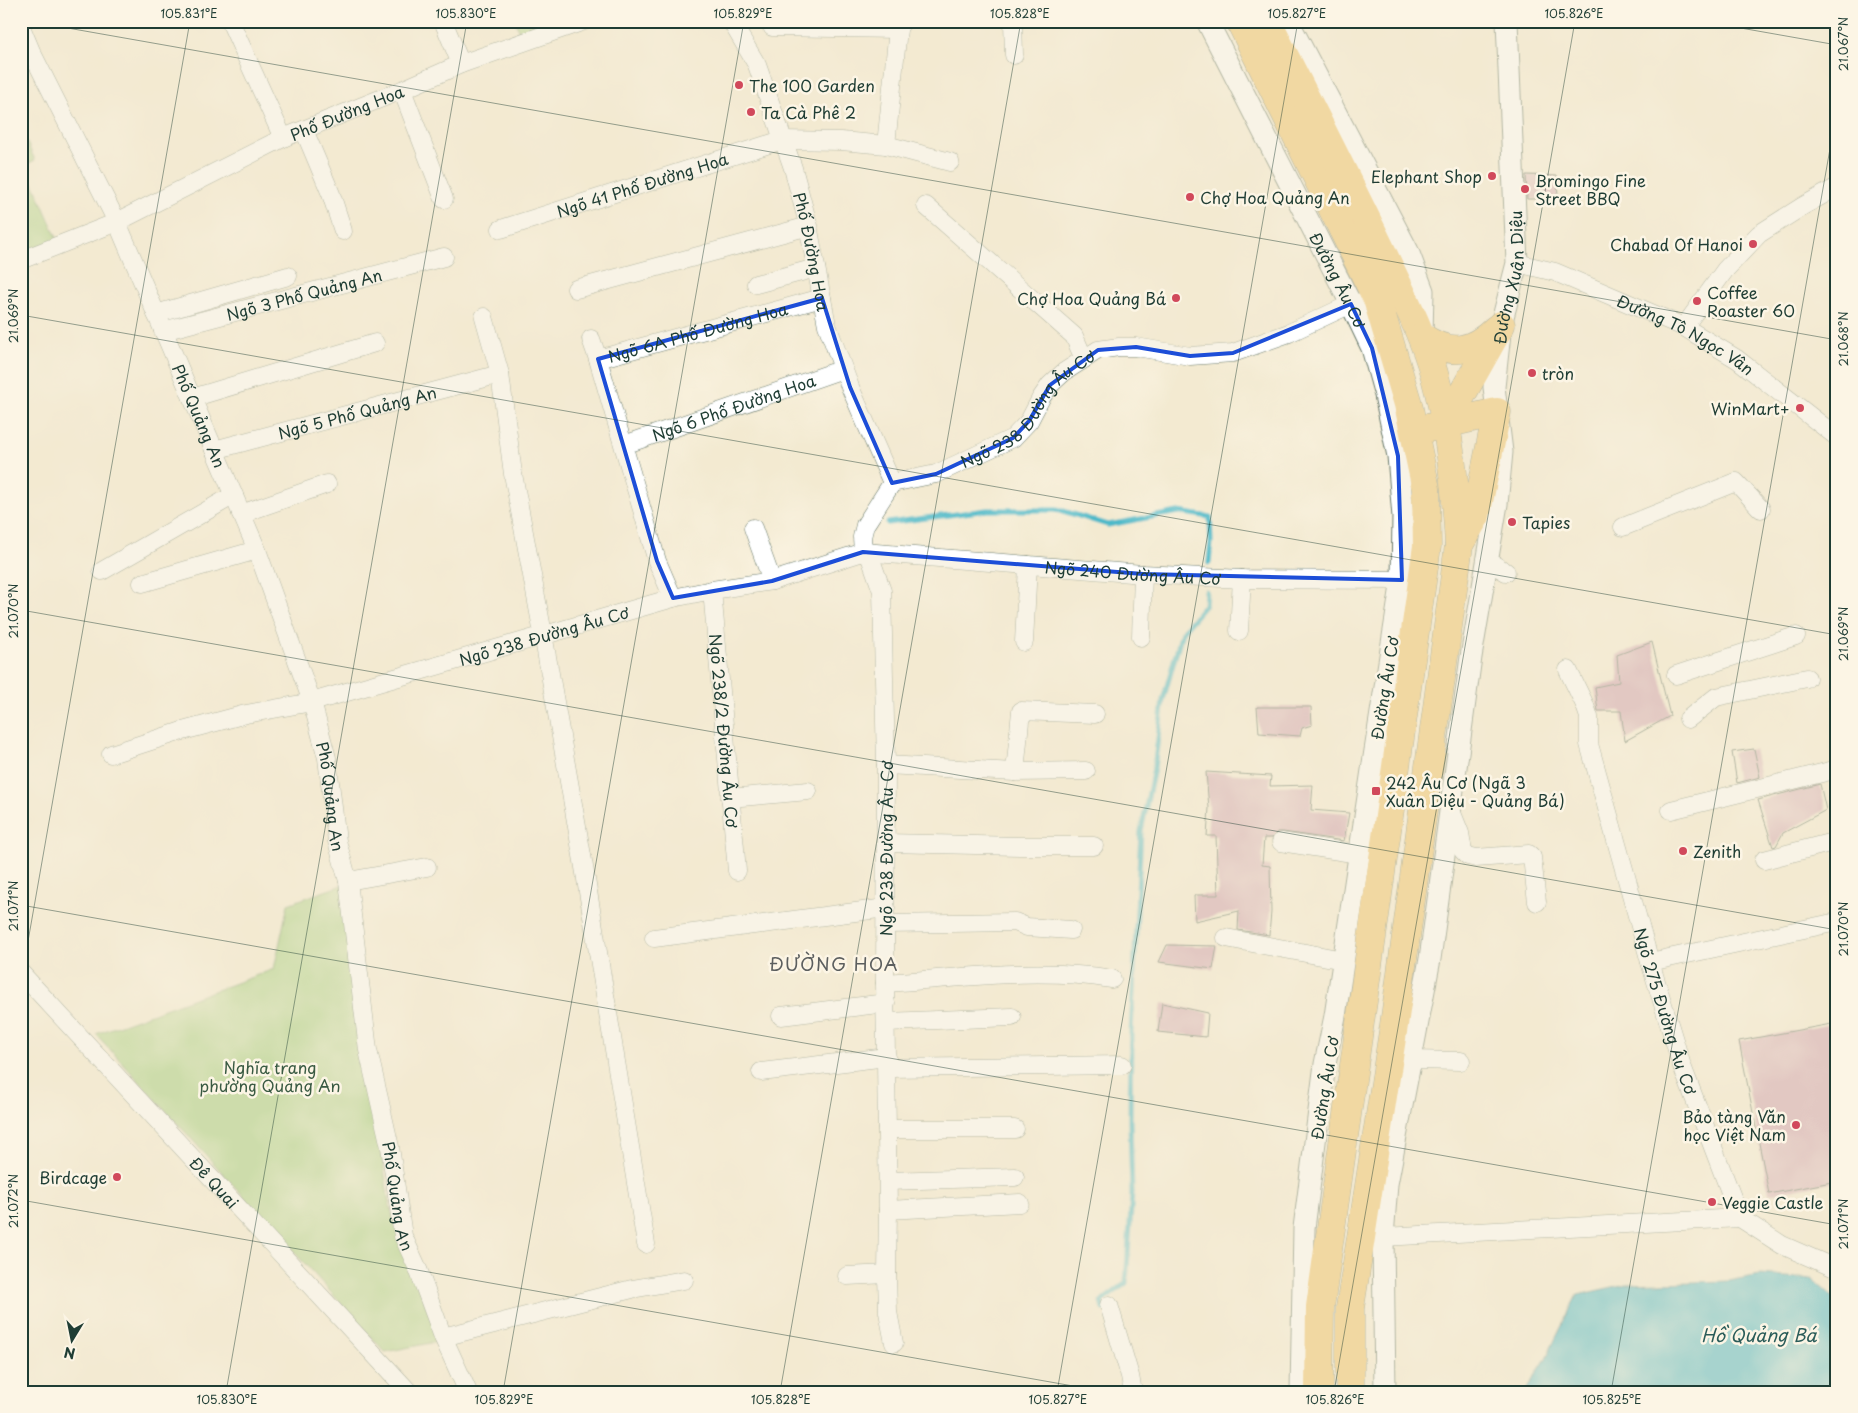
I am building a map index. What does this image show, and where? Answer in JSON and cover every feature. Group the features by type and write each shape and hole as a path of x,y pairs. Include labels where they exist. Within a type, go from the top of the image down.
{"main road":[{"name":"Đường Âu Cơ","path":"1240,21 1364,302 1414,432 1426,488 1427,546 1320,1307 1319,1392"},
{"path":"1267,21 1351,187 1422,337 1435,377 1446,423 1456,490 1459,544 1394,1026 1350,1308 1350,1392"},
{"path":"1422,337 1436,346 1455,350 1468,348 1480,342 1501,325"},
{"path":"1446,423 1501,325"},
{"path":"1414,432 1496,412 1476,516 1459,544"},
{"path":"1360,1020 1394,1026"},
{"path":"1350,1308 1363,1331 1366,1344 1368,1392"}],"street":[{"path":"230,21 283,138"},
{"path":"443,21 462,64"},
{"name":"Phố Đường Hoa","path":"21,260 117,222 283,138 462,64 584,21"},
{"name":"Phố Đường Hoa","path":"731,21 757,64 793,168 809,226 827,325 843,369 892,483"},
{"path":"1013,21 1014,55"},
{"name":"Đường Âu Cơ","path":"1207,21 1364,302 1372,348 1385,395 1398,456 1403,518 1402,580 1344,960 1326,1064 1304,1228 1301,1392"},
{"path":"1288,21 1408,251 1423,292 1422,337"},
{"name":"Đường Xuân Diệu","path":"1496,412 1494,387 1501,325 1517,263 1507,21"},
{"path":"772,27 900,25 886,145"},
{"name":"Phố Quảng An","path":"21,27 26,54 117,222 164,331 257,550 312,702 327,758 337,841 348,881 368,1050 390,1147 403,1236 418,1269 443,1337 468,1392"},
{"path":"402,90 444,199"},
{"path":"304,130 331,194 343,231"},
{"name":"Ngõ 41 Phố Đường Hoa","path":"501,229 782,140 841,141 886,145 950,162"},
{"path":"1684,327 1725,270 1759,234 1837,187"},
{"path":"926,206 1074,336 1084,359"},
{"path":"576,289 809,226"},
{"name":"Ngõ 3 Phố Quảng An","path":"164,331 444,257"},
{"name":"Đường Tô Ngọc Vân","path":"1517,263 1554,272 1684,327 1737,359 1837,437"},
{"path":"756,284 816,268"},
{"path":"156,314 288,276"},
{"name":"Ngõ 6A Phố Đường Hoa","path":"673,598 657,561 598,359 822,298"},
{"name":"Ngõ 238 Đường Âu Cơ","path":"892,483 936,474 1013,438 1029,421 1050,385 1064,372 1098,350 1136,347 1190,356 1233,353 1282,336 1364,302"},
{"path":"484,318 500,374 513,474 583,861 646,1244"},
{"path":"591,339 598,359"},
{"path":"192,398 375,343"},
{"name":"Ngõ 6 Phố Đường Hoa","path":"624,445 843,369"},
{"name":"Ngõ 5 Phố Quảng An","path":"214,450 500,374"},
{"path":"1385,1392 1383,1237 1387,1184 1430,959 1486,560 1497,504 1502,452 1496,412"},
{"path":"1623,527 1736,482 1761,509"},
{"path":"863,552 862,537 865,525 892,483"},
{"path":"241,514 326,484"},
{"path":"102,571 234,495"},
{"path":"752,528 772,581"},
{"path":"142,583 257,550"},
{"name":"Ngõ 238 Đường Âu Cơ","path":"111,754 246,714 312,702 673,598 772,581 863,552 870,558 882,591 886,764 887,1274 888,1312 894,1343"},
{"name":"Ngõ 240 Đường Âu Cơ","path":"863,552 1144,574 1242,579 1402,580"},
{"path":"1486,560 1506,572"},
{"path":"1024,642 1028,565"},
{"path":"1142,637 1144,574"},
{"path":"1240,631 1242,579"},
{"name":"Ngõ 238/2 Đường Âu Cơ","path":"712,590 737,871"},
{"path":"1676,676 1796,636"},
{"name":"Ngõ 275 Đường Âu Cơ","path":"1568,670 1586,710 1589,744 1650,962 1682,1066 1740,1218"},
{"path":"1688,719 1716,697 1807,678"},
{"path":"1015,772 1021,711 1095,714"},
{"path":"886,764 1015,772 1086,771"},
{"path":"1672,810 1834,770"},
{"path":"730,798 808,792"},
{"path":"1450,808 1460,833 1464,851 1468,856 1476,858 1529,854 1532,857 1537,902"},
{"path":"1764,860 1837,841"},
{"path":"1281,842 1359,854"},
{"path":"886,843 1094,846"},
{"path":"348,881 427,867"},
{"path":"654,938 886,916 1015,922 1027,927 1071,930"},
{"path":"1650,962 1837,922"},
{"path":"1226,938 1344,960"},
{"name":"Đê Quai","path":"21,972 409,1392"},
{"path":"885,983 960,976 1080,974 1112,979"},
{"path":"781,1016 886,1003"},
{"path":"887,1022 1012,1017"},
{"path":"1410,1060 1461,1062"},
{"path":"761,1072 887,1062 1122,1065"},
{"path":"887,1129 1014,1129"},
{"path":"888,1180 1015,1177"},
{"path":"888,1210 1020,1203"},
{"path":"1383,1237 1740,1218 1782,1245 1837,1268"},
{"path":"846,1276 887,1274"},
{"path":"443,1337 632,1289 684,1280"},
{"path":"1109,1304 1133,1392"}],"highlighted area":[{"path":"822,298 850,387 892,483 936,474 1013,438 1029,421 1050,385 1098,350 1136,347 1190,356 1233,353 1351,304 1372,348 1398,456 1402,580 1143,574 863,552 772,581 673,598 657,561 598,359"}],"green space":[{"path":"515,21 561,21 521,37"},
{"path":"21,130 35,160 25,165 58,240 21,254"},
{"name":"Nghĩa trang phường Quảng An","path":"345,884 388,1197 396,1230 441,1341 385,1352 96,1034 274,969 288,904"}],"water":[{"name":"Hồ Quảng Bá","path":"1759,1275 1812,1279 1837,1301 1837,1392 1525,1392 1545,1360 1577,1295 1626,1284 1728,1281"}],"building":[{"path":"1526,175 1557,176 1558,199 1527,199"},
{"path":"1652,642 1670,716 1625,741 1621,711 1598,711 1595,687 1619,682 1617,655"},
{"path":"1257,707 1311,707 1312,725 1302,728 1300,736 1259,733"},
{"path":"1754,749 1760,777 1737,783 1732,752"},
{"path":"1206,772 1271,776 1270,786 1313,785 1311,810 1349,813 1344,841 1283,832 1277,832 1272,838 1264,838 1262,865 1270,866 1271,912 1269,935 1238,930 1239,911 1195,921 1194,895 1218,895 1216,836 1207,836 1209,808"},
{"path":"1820,784 1826,810 1783,833 1776,846 1773,847 1758,800"},
{"path":"1167,945 1217,946 1213,969 1159,962"},
{"path":"1162,1003 1208,1013 1206,1037 1158,1032"},
{"name":"Bảo tàng Văn học Việt Nam","path":"1837,1023 1837,1181 1769,1194 1739,1041"}],"waterway":[{"path":"888,523 987,510 1060,510 1108,525 1178,512 1210,517 1211,542 1209,563"},
{"path":"1103,1309 1101,1302 1126,1283 1132,1193 1130,1122 1131,1033 1141,831 1154,768 1163,700 1182,632 1205,605 1206,591"}],"place":[{"name":"The 100 Garden","path":"739,85"},
{"name":"Ta Cà Phê 2","path":"751,112"},
{"name":"Elephant Shop","path":"1492,176"},
{"name":"Bromingo Fine Street BBQ","path":"1525,189"},
{"name":"Chợ Hoa Quảng An","path":"1190,197"},
{"name":"Chabad Of Hanoi","path":"1753,244"},
{"name":"Chợ Hoa Quảng Bá","path":"1176,298"},
{"name":"Coffee Roaster 60","path":"1697,301"},
{"name":"tròn","path":"1532,373"},
{"name":"WinMart+","path":"1800,408"},
{"name":"Tapies","path":"1512,522"},
{"name":"242 Âu Cơ (Ngã 3 Xuân Diệu - Quảng Bá)","path":"1376,791"},
{"name":"Zenith","path":"1683,851"},
{"name":"Bảo tàng Văn học Việt Nam","path":"1796,1125"},
{"name":"Birdcage","path":"117,1177"},
{"name":"Veggie Castle","path":"1712,1202"}],"district":[{"name":"ĐƯỜNG HOA","path":"834,963"}]}
